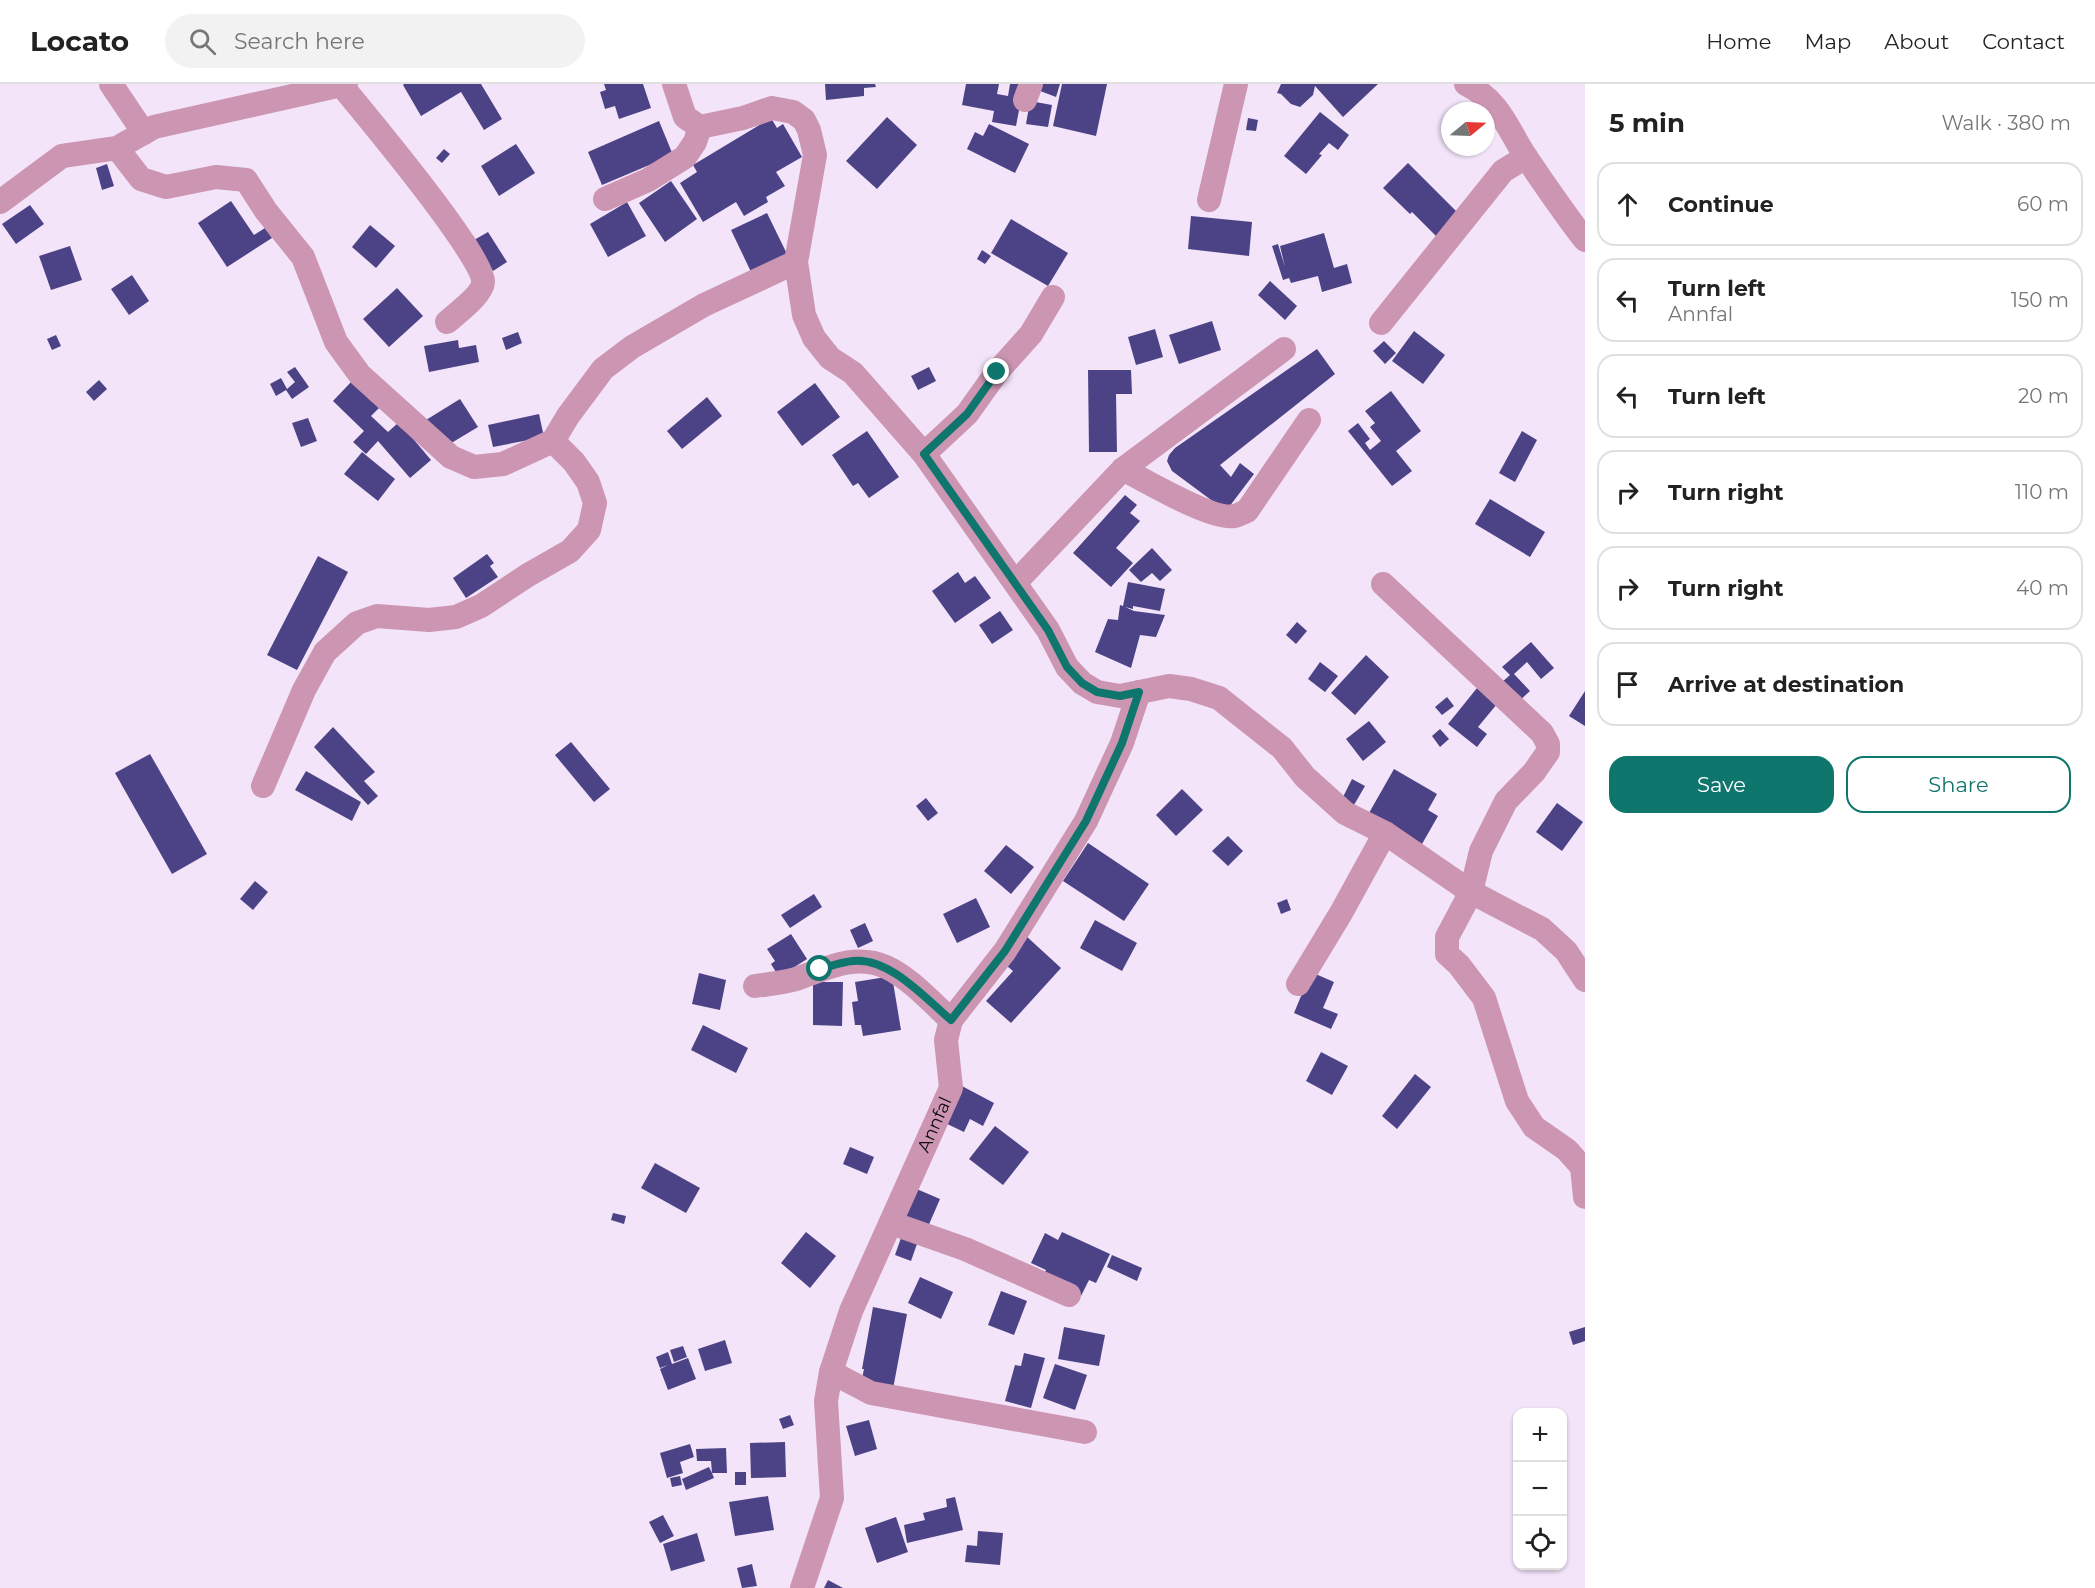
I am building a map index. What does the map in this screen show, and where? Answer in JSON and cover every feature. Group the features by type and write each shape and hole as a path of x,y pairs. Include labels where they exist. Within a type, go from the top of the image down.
{"street":[{"path":"111,84 144,133"},
{"path":"674,84 685,117 700,127 743,118 772,108 793,112 804,120 809,130 814,155 796,262 804,315 814,338 830,358 853,373 924,454 1016,582 1048,630 1067,667 1082,683 1097,692 1120,696 1169,686 1191,688 1220,698 1282,748 1305,777 1345,813 1385,832 1471,892 1548,934 1566,951 1585,980"},
{"path":"1209,200 1236,84"},
{"path":"1466,84 1478,90 1502,114 1526,157 1585,240"},
{"path":"0,202 62,156 117,148 154,127 344,85 458,236 480,273 483,282 480,292 447,322"},
{"path":"605,199 648,180 685,157 695,142 700,127"},
{"path":"117,148 141,179 166,187 216,177 246,180 266,211 303,257 336,342 360,375 451,457 474,467 503,464 553,441 568,416 603,369 632,347 704,305 796,262"},
{"path":"1381,323 1503,171 1526,157"},
{"path":"924,454 967,414 997,372 1030,334 1053,297"},
{"path":"1016,582 1123,469 1284,349"},
{"path":"1123,469 1174,497 1209,512 1233,517 1247,511 1309,420"},
{"path":"263,786 304,690 325,652 357,622 376,616 429,620 456,617 481,606 570,551 590,530 595,503 588,482 574,462 553,441"},
{"path":"1383,584 1542,733 1548,744 1548,752 1534,772 1506,801 1481,851 1471,892 1447,937 1448,954 1460,965 1484,998 1517,1101 1534,1127 1567,1150 1582,1167 1585,1197"},
{"path":"755,986 795,979 820,969 855,961 884,967 902,977 951,1020 1005,951 1086,821 1122,743 1139,692"},
{"path":"1298,984 1341,913 1385,832"},
{"name":"Annfal","path":"802,1588 832,1498 825,1401 831,1371 851,1311 951,1088 946,1040 951,1020"},
{"path":"891,1223 965,1249 1069,1295"},
{"path":"831,1371 871,1393 1084,1432"}],"building":[{"path":"404,84 481,84 502,119 484,130 461,92 421,116"},
{"path":"604,84 643,84 651,108 619,119 615,106 605,109 600,92 606,90"},
{"path":"825,84 875,84 876,87 864,88 864,96 826,100"},
{"path":"966,84 999,84 997,94 1008,96 1010,84 1024,84 1016,126 992,122 994,111 962,105"},
{"path":"1037,84 1060,84 1056,97 1035,89"},
{"path":"1062,84 1107,84 1096,136 1053,126"},
{"path":"1281,84 1378,84 1343,117 1315,86 1313,95 1300,107 1291,104 1277,93"},
{"path":"1030,101 1052,105 1048,127 1026,124"},
{"path":"1320,112 1349,135 1338,150 1329,143 1306,174 1284,156"},
{"path":"887,117 917,145 877,189 846,161"},
{"path":"771,118 777,128 783,124 802,157 776,172 785,186 766,197 768,202 744,216 736,202 703,222 680,183 697,172 693,165"},
{"path":"1248,118 1258,120 1256,131 1246,130"},
{"path":"659,121 673,155 602,185 588,152"},
{"path":"989,124 1029,144 1015,173 967,149 975,132 983,136"},
{"path":"516,144 535,173 499,196 481,166"},
{"path":"444,149 450,154 442,163 436,158"},
{"path":"1408,163 1461,216 1439,239 1383,188"},
{"path":"107,164 114,186 102,190 96,168"},
{"path":"671,181 697,219 665,242 639,203"},
{"path":"231,201 254,235 265,228 272,238 227,267 198,223"},
{"path":"627,202 646,236 608,257 590,224"},
{"path":"30,205 44,224 16,244 2,224"},
{"path":"767,213 788,256 752,274 731,230"},
{"path":"1191,216 1252,222 1249,256 1188,249"},
{"path":"1011,219 1068,253 1048,286 991,253"},
{"path":"370,225 395,246 376,268 352,247"},
{"path":"488,232 507,262 493,271 474,240"},
{"path":"1324,233 1334,268 1347,264 1352,283 1322,292 1318,276 1291,283 1289,278 1283,280 1272,246 1278,244 1285,267 1280,246"},
{"path":"70,246 82,280 51,290 39,256"},
{"path":"982,250 991,256 985,264 977,259"},
{"path":"132,275 149,301 129,315 111,289"},
{"path":"1270,281 1297,306 1285,320 1258,295"},
{"path":"397,288 423,316 389,347 363,319"},
{"path":"1212,321 1221,350 1179,364 1169,335"},
{"path":"1155,329 1163,357 1136,365 1128,337"},
{"path":"1414,331 1445,355 1423,384 1392,361"},
{"path":"518,332 522,343 506,350 502,338"},
{"path":"56,335 61,346 52,350 47,339"},
{"path":"458,340 459,348 476,345 479,362 429,372 424,346"},
{"path":"1384,341 1396,353 1385,364 1373,351"},
{"path":"1317,349 1335,374 1220,465 1231,477 1240,463 1254,474 1226,511 1172,471 1167,461 1175,448"},
{"path":"295,367 309,387 292,399 286,390 276,396 270,384 281,378 287,389 295,382 287,372"},
{"path":"929,367 936,381 918,390 911,376"},
{"path":"1088,370 1131,370 1132,394 1116,394 1117,452 1089,452"},
{"path":"99,380 107,389 94,401 86,392"},
{"path":"351,382 379,408 371,416 388,432 399,422 431,460 410,478 378,441 366,454 353,442 364,431 333,401"},
{"path":"815,383 840,417 802,446 777,412"},
{"path":"1391,391 1421,431 1396,451 1412,471 1392,486 1348,431 1358,423 1370,439 1365,443 1370,450 1381,441 1370,427 1375,423 1365,411"},
{"path":"707,397 722,416 682,449 667,431"},
{"path":"460,399 478,427 443,448 426,420"},
{"path":"539,414 544,437 493,447 488,425"},
{"path":"308,418 317,441 301,447 292,423"},
{"path":"867,431 899,477 869,498 858,483 853,486 832,455"},
{"path":"1522,431 1537,440 1515,482 1499,473"},
{"path":"362,452 395,479 378,501 344,474"},
{"path":"1125,495 1137,505 1130,513 1140,521 1116,548 1133,563 1111,587 1073,553"},
{"path":"1490,499 1545,532 1530,557 1475,524"},
{"path":"1152,548 1172,570 1160,581 1152,573 1141,582 1129,570"},
{"path":"487,554 494,563 490,566 498,577 466,598 453,578"},
{"path":"318,556 348,572 297,670 267,655"},
{"path":"958,572 965,583 975,576 991,598 955,623 932,591"},
{"path":"1128,582 1165,589 1160,611 1133,606 1133,609 1125,607 1134,611 1165,615 1156,637 1140,635 1131,668 1095,652 1108,619 1118,620 1120,605 1123,606"},
{"path":"1000,611 1013,630 992,644 979,625"},
{"path":"1297,622 1307,631 1296,644 1286,635"},
{"path":"1531,642 1554,668 1541,679 1527,662 1514,674 1530,691 1518,702 1501,683 1510,675 1502,667"},
{"path":"1366,655 1389,677 1355,715 1331,693"},
{"path":"1320,662 1338,676 1325,692 1308,679"},
{"path":"1477,688 1497,704 1478,727 1487,734 1477,747 1448,724"},
{"path":"1585,691 1585,726 1569,716"},
{"path":"1447,697 1454,706 1442,715 1435,707"},
{"path":"1369,721 1386,742 1363,761 1346,739"},
{"path":"333,727 375,772 364,781 378,796 368,805 314,747"},
{"path":"1440,729 1449,739 1440,747 1432,736"},
{"path":"571,742 610,789 594,802 555,755"},
{"path":"150,754 207,854 172,874 115,773"},
{"path":"1394,769 1437,794 1428,810 1438,816 1422,844 1369,813"},
{"path":"306,771 361,802 352,821 295,790"},
{"path":"1352,779 1365,786 1354,805 1342,799"},
{"path":"1182,789 1203,810 1176,836 1156,815"},
{"path":"926,798 938,813 928,821 916,806"},
{"path":"1557,803 1583,822 1562,851 1536,832"},
{"path":"1228,836 1243,851 1228,866 1212,851"},
{"path":"1088,843 1149,884 1124,921 1063,881"},
{"path":"1006,845 1034,867 1011,894 984,871"},
{"path":"255,881 268,892 253,910 240,899"},
{"path":"814,894 822,907 790,928 781,915"},
{"path":"976,898 990,927 957,943 943,914"},
{"path":"1287,899 1291,910 1281,914 1277,903"},
{"path":"1095,920 1137,943 1122,971 1080,948"},
{"path":"865,923 873,941 858,948 850,930"},
{"path":"791,934 807,959 779,977 771,964 775,961 767,949"},
{"path":"1025,935 1061,968 1011,1023 986,1001 1013,971 1001,961"},
{"path":"1311,972 1334,982 1323,1008 1338,1014 1331,1029 1294,1013"},
{"path":"699,973 726,980 720,1010 692,1004"},
{"path":"892,976 901,1030 863,1036 861,1025 855,1025 852,1002 858,1001 855,982"},
{"path":"813,982 843,982 842,1026 813,1025"},
{"path":"703,1025 748,1048 736,1073 691,1050"},
{"path":"1321,1052 1348,1066 1332,1095 1306,1081"},
{"path":"1415,1074 1431,1087 1397,1129 1382,1116"},
{"path":"960,1085 994,1103 983,1126 970,1119 964,1132 941,1121"},
{"path":"995,1126 1029,1152 1003,1185 969,1159"},
{"path":"850,1147 874,1157 867,1174 843,1164"},
{"path":"655,1163 700,1188 686,1213 641,1188"},
{"path":"912,1187 940,1199 927,1229 899,1217"},
{"path":"613,1213 626,1216 624,1224 611,1220"},
{"path":"806,1232 836,1256 810,1288 781,1263"},
{"path":"1062,1232 1110,1254 1096,1283 1089,1280 1081,1296 1043,1278 1046,1270 1031,1263 1045,1233 1058,1240"},
{"path":"902,1235 918,1241 911,1261 895,1255"},
{"path":"1112,1255 1142,1268 1137,1281 1107,1267"},
{"path":"920,1277 953,1292 941,1319 908,1303"},
{"path":"1001,1291 1027,1301 1014,1335 988,1325"},
{"path":"873,1307 907,1314 893,1389 861,1383"},
{"path":"1064,1327 1105,1335 1099,1366 1058,1359"},
{"path":"1585,1327 1585,1341 1573,1345 1569,1332"},
{"path":"725,1340 732,1363 705,1371 698,1349"},
{"path":"683,1346 687,1357 674,1362 670,1350"},
{"path":"668,1352 672,1364 688,1358 696,1379 668,1390 660,1369 668,1365 660,1368 656,1357"},
{"path":"1024,1353 1045,1358 1031,1408 1005,1401 1015,1365 1021,1366"},
{"path":"1055,1364 1087,1375 1075,1410 1043,1398"},
{"path":"790,1415 794,1425 783,1429 779,1419"},
{"path":"869,1420 877,1449 855,1456 846,1426"},
{"path":"785,1442 786,1477 751,1478 750,1443"},
{"path":"690,1444 694,1457 680,1462 683,1473 667,1478 660,1453"},
{"path":"726,1448 727,1473 712,1473 711,1461 697,1461 696,1449"},
{"path":"709,1467 714,1478 686,1490 682,1479"},
{"path":"735,1472 746,1472 746,1485 735,1485"},
{"path":"680,1476 682,1485 672,1487 670,1478"},
{"path":"768,1496 774,1530 735,1536 729,1502"},
{"path":"955,1497 963,1530 907,1543 904,1525 925,1520 923,1513 947,1507 946,1499"},
{"path":"663,1515 674,1536 660,1543 649,1522"},
{"path":"896,1517 908,1552 877,1563 865,1528"},
{"path":"978,1531 1003,1533 1000,1565 965,1562 967,1545 977,1546"},
{"path":"697,1533 705,1561 671,1571 663,1544"},
{"path":"752,1564 757,1586 742,1588 737,1568"},
{"path":"828,1580 843,1588 824,1588"}],"route":[{"path":"820,969 855,961 884,967 902,977 951,1020 1005,951 1086,821 1122,743 1139,692 1120,696 1097,692 1082,683 1067,667 1048,630 924,454 967,414 997,372"}]}
